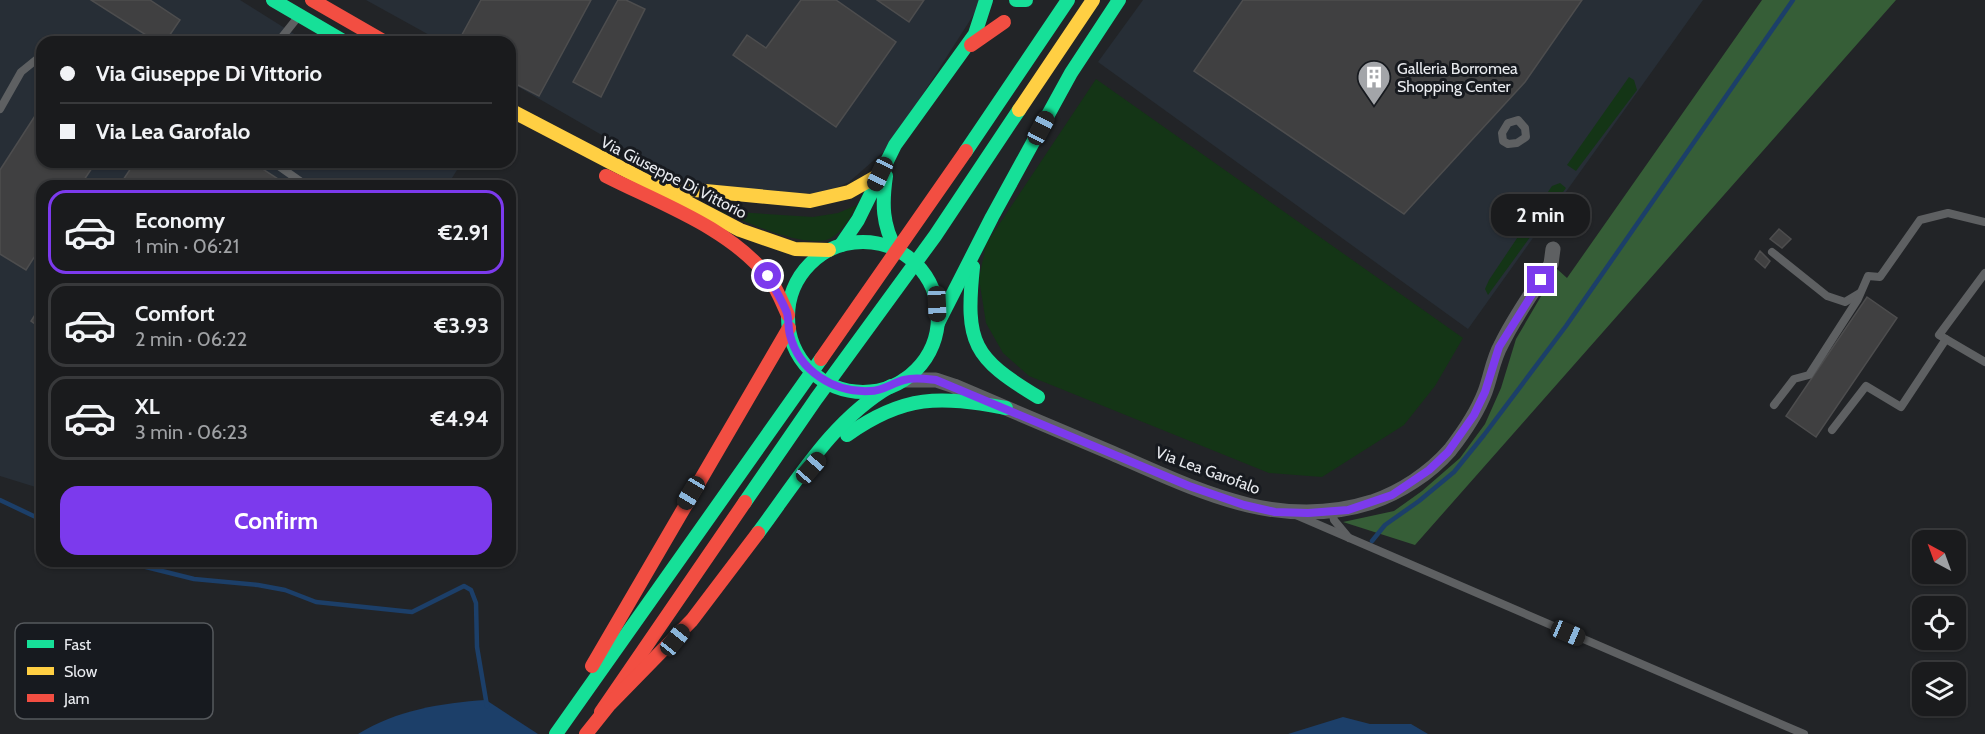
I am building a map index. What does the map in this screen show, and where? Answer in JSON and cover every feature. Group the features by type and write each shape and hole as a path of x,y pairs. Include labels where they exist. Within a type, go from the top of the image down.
{"main road":[{"path":"273,0 334,36"},
{"path":"312,0 375,36"},
{"path":"960,56 973,42 1014,14 1016,0 1026,0"},
{"path":"556,734 917,223 1068,0"},
{"path":"586,734 816,399 935,236 1093,0"},
{"path":"601,712 675,640 845,420 868,399 897,383 922,363 930,352 938,324 975,251 1071,73 1119,0"},
{"path":"986,4 992,19 1004,22"},
{"path":"556,734 636,584 749,400 788,321 792,294 801,275 810,264 835,247 858,220 890,155 975,34 986,4"},
{"name":"Via Giuseppe Di Vittorio","path":"516,113 740,230 778,245 801,251 835,247"},
{"name":"Via Giuseppe Di Vittorio","path":"516,129 722,239 756,263 768,276 788,321"},
{"path":"890,155 882,215 888,237 896,249"},
{"path":"657,185 694,192 810,201 849,192 880,174"},
{"path":"835,247 863,242 876,243 896,249 918,265 928,278 937,304 938,324"},
{"path":"975,251 969,307 973,333 979,348 1000,374 1038,397"},
{"path":"788,321 799,356 819,378 835,387 854,391 873,391 897,383"},
{"path":"771,514 825,453 864,422 886,410 927,399 949,398 1006,408"}],"street":[{"name":"Via Lea Garofalo","path":"897,383 920,378 936,380 1189,486 1244,505 1290,513 1348,510 1392,495 1429,470 1448,452 1474,415 1485,392 1499,347 1551,264 1553,249"}],"lane":[{"path":"283,36 299,16"},
{"path":"0,108 21,72 36,60"},
{"path":"282,168 298,180"},
{"path":"1774,405 1794,379 1809,375 1861,292 1868,276 1880,277 1920,220 1948,213 1985,222"},
{"path":"1772,252 1827,296 1845,302 1861,292"},
{"path":"1985,273 1939,334 1985,362"},
{"path":"1832,430 1866,386 1901,407 1947,339"},
{"path":"1332,511 1334,520 1349,539"},
{"path":"1290,513 1804,734"}],"shaded area":[{"path":"0,0 240,0 297,36 36,36 36,168 458,168 451,180 36,180 36,487 0,476"},
{"path":"366,0 983,0 889,147 849,182 822,194 691,189 671,175 516,85 516,36 431,36"},
{"name":"Galleria Borromea Shopping Center","path":"1143,0 1703,0 1468,329 1098,62"}],"green space":[{"path":"1762,0 1896,0 1415,545 1343,522 1394,511 1422,491 1460,458 1485,424 1501,388 1516,339 1557,269 1567,278"},
{"path":"1629,77 1634,80 1637,90 1576,171 1567,165"},
{"path":"1096,79 1463,338 1435,386 1404,425 1322,477 1269,473 1029,376 1003,353 986,323 979,279 986,244"},
{"path":"1560,183 1566,188 1488,295 1485,289 1489,280 1552,186"},
{"path":"857,205 839,232 831,238 820,241 792,238 720,211 813,217 838,213"}],"water":[{"path":"486,700 538,734 358,734 404,713 452,703"},
{"path":"1343,717 1370,724 1411,724 1428,734 1288,734"}],"building":[{"path":"91,0 150,0 180,20 169,36 148,36"},
{"path":"481,0 591,0 539,96 516,84 516,36 461,36"},
{"path":"618,0 626,0 645,9 601,97 573,82"},
{"path":"801,0 836,0 896,42 836,127 733,55 747,35 766,48"},
{"path":"877,0 924,0 909,22"},
{"name":"Galleria Borromea Shopping Center","path":"1243,0 1582,0 1525,82 1404,214 1194,71"},
{"path":"36,114 36,168 92,168 84,180 36,180 36,254 26,270 0,254 0,170"},
{"path":"131,168 261,168 280,180 123,180"},
{"path":"1779,229 1791,239 1782,248 1770,239"},
{"path":"1760,251 1770,261 1765,268 1755,259"},
{"path":"1867,297 1897,318 1816,437 1786,416"},
{"path":"36,313 36,325 31,321"}],"waterway":[{"path":"1372,541 1385,525 1454,472 1484,435 1566,326 1793,0"},
{"path":"0,500 36,517"},
{"path":"146,567 194,579 285,590 316,602 412,612 464,586 471,590 476,603 477,647 487,706"}],"traffic: fast":[{"path":"273,0 335,36"},
{"path":"841,245 858,220 895,145 975,34 986,0"},
{"path":"1016,0 1026,0"},
{"path":"966,151 1068,0"},
{"path":"938,323 992,217 1071,73 1119,0"},
{"path":"745,502 816,399 935,236 1019,110"},
{"path":"886,176 884,214 891,240 896,249"},
{"path":"863,242 892,248 916,264 932,288 938,317 932,346 916,370 892,386 863,392 834,386 810,370 794,346 788,317 794,288 810,264 834,248 863,242"},
{"path":"973,267 971,314 978,346 999,371 1038,397"},
{"path":"556,734 821,359"},
{"path":"758,533 817,452 834,433 870,400 891,386"},
{"path":"847,435 887,412 905,405 942,400 1006,408"}],"traffic: slow":[{"path":"1019,110 1093,0"},
{"path":"516,113 740,230 795,249 829,250"},
{"path":"674,188 810,201 849,192 879,175"}],"traffic: jam":[{"path":"312,0 375,36"},
{"path":"971,45 1004,22"},
{"path":"821,359 966,151"},
{"path":"606,176 694,219 735,245 769,278 788,315"},
{"path":"592,666 789,328"},
{"path":"601,712 745,502"},
{"path":"586,734 610,704 692,620 758,533"}],"place":[{"name":"Galleria Borromea Shopping Center","path":"1374,106"}],"route":[{"path":"768,276 788,315 790,335 799,356 819,378 835,387 854,391 873,391 904,380 920,378 936,380 1189,486 1244,505 1275,512 1308,513 1348,510 1392,495 1429,470 1448,452 1474,415 1485,392 1499,347 1541,280"}]}
